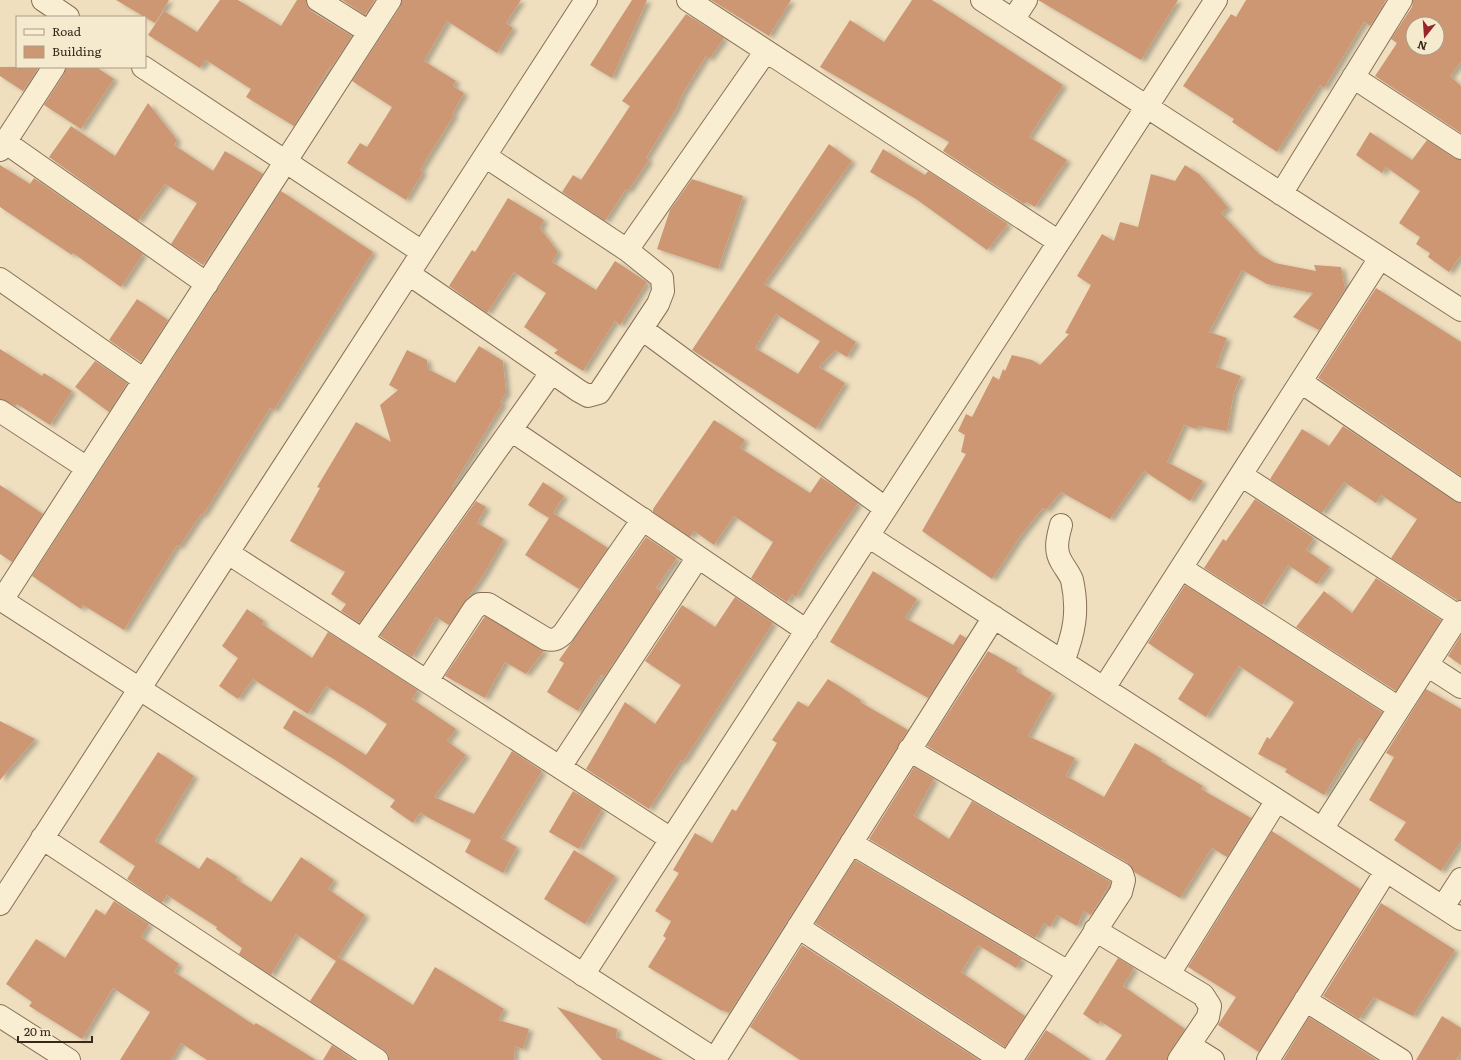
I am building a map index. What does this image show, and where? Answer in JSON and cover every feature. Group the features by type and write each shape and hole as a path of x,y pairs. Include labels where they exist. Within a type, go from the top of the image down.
{"street":[{"path":"43,0 67,16"},
{"path":"318,0 369,32"},
{"path":"390,0 1,600 715,1060 994,617"},
{"path":"0,904 586,0"},
{"path":"688,0 1059,242"},
{"path":"982,0 1461,310"},
{"path":"1013,20 1026,0"},
{"path":"583,975 1216,0"},
{"path":"1281,194 1401,0"},
{"path":"627,250 766,51"},
{"path":"53,68 3,146 207,284"},
{"path":"145,68 422,252"},
{"path":"1352,78 1461,148"},
{"path":"409,274 551,373 588,396 599,393 642,329 658,304 663,291 662,278 627,250 485,156"},
{"path":"1104,688 1380,258"},
{"path":"0,279 144,380"},
{"path":"642,329 886,508"},
{"path":"363,640 551,373"},
{"path":"1301,382 1461,491"},
{"path":"0,411 87,468"},
{"path":"511,430 807,631"},
{"path":"1241,475 1460,614 1322,829"},
{"path":"427,681 474,609 480,604 488,604 546,639 553,640 558,638 563,634 643,519"},
{"path":"1061,525 1057,543 1059,559 1071,579 1076,614 1074,633 1063,662"},
{"path":"868,536 1461,919"},
{"path":"228,553 671,839"},
{"path":"560,767 698,558"},
{"path":"1181,568 1399,708"},
{"path":"1427,665 1461,687"},
{"path":"910,750 1122,874 1124,880 1124,886 1011,1060"},
{"path":"1169,974 1277,800"},
{"path":"42,838 377,1060"},
{"path":"851,842 1068,972"},
{"path":"1268,1060 1386,871"},
{"path":"1443,907 1461,879"},
{"path":"798,927 1002,1060"},
{"path":"1095,930 1203,994 1210,1006 1208,1016 1184,1052 1213,1060"},
{"path":"1305,1000 1401,1060"},
{"path":"0,1016 69,1060"}],"building":[{"path":"116,0 169,0 155,23 146,18 146,16 143,16"},
{"path":"220,0 238,0 281,26 297,0 306,0 307,6 311,11 352,36 331,68 330,67 294,126 246,97 251,89 206,60 200,68 148,35 164,11 197,32"},
{"path":"342,0 375,0 365,15"},
{"path":"402,0 521,0 506,23 513,28 497,53 447,21 424,61 456,81 453,86 464,93 452,114 454,115 420,170 423,172 406,200 347,163 360,143 367,147 392,107 352,81 400,7"},
{"path":"632,0 647,0 612,78 590,65"},
{"path":"711,0 791,0 769,36"},
{"path":"912,0 932,0 1063,85 1029,137 1067,160 1035,207 1027,202 1024,204 943,151 949,142 820,67 850,20 884,42"},
{"path":"1038,0 1178,0 1141,60"},
{"path":"1246,0 1386,0 1370,26 1364,22 1324,88 1320,85 1277,152 1232,122 1234,119 1183,86 1231,14 1236,17"},
{"path":"1413,0 1461,0 1461,62 1450,76 1461,86 1461,133 1375,76 1397,43 1391,39 1405,18 1405,56 1445,56 1445,16 1406,16 1412,7"},
{"path":"686,14 724,38 709,59 706,56 646,158 649,160 628,191 626,189 605,221 562,192 573,175 581,180 630,106 622,101"},
{"path":"0,67 38,68 23,91 0,76"},
{"path":"66,68 98,68 114,79 81,129 44,105 64,74"},
{"path":"148,103 177,140 174,145 213,171 225,151 263,174 203,265 171,244 197,203 165,184 138,221 49,157 71,126 115,156"},
{"path":"1370,132 1412,160 1427,140 1454,158 1461,160 1461,255 1449,272 1428,257 1430,253 1416,244 1420,237 1399,223 1420,191 1386,167 1382,173 1356,155"},
{"path":"829,144 852,161 764,284 856,342 847,357 835,350 819,367 845,383 816,429 692,350","holes":["776,314 820,341 798,374 755,348"]},
{"path":"883,149 925,175 928,171 1008,224 987,250 916,199 870,172"},
{"path":"0,165 30,184 34,178 143,254 121,287 73,253 72,255 0,207"},
{"path":"1185,165 1199,174 1222,200 1228,208 1221,213 1259,254 1275,263 1316,271 1314,265 1341,267 1345,289 1319,330 1293,317 1313,293 1267,284 1242,270 1209,332 1227,338 1216,367 1241,376 1234,392 1227,431 1198,426 1197,429 1184,425 1167,462 1203,481 1190,501 1144,471 1110,519 1061,492 1046,510 1043,508 1021,535 992,579 922,531 966,454 961,452 965,435 958,431 966,414 972,417 993,376 999,380 1003,369 1005,371 1012,355 1032,360 1040,365 1069,334 1065,333 1091,285 1077,276 1102,234 1114,241 1120,222 1138,227 1151,174 1175,181"},
{"path":"692,179 743,196 718,269 657,249 670,210"},
{"path":"281,191 373,252 274,410 270,408 203,515 201,514 179,547 177,545 124,630 83,605 81,609 32,576"},
{"path":"508,198 544,220 540,228 558,252 552,262 596,290 615,261 647,282 620,325 615,321 583,371 554,353 558,350 524,327 546,293 514,272 487,313 449,286 472,250 475,252"},
{"path":"1376,288 1461,342 1461,476 1318,378"},
{"path":"137,299 168,320 141,362 109,340"},
{"path":"479,346 503,361 506,393 500,402 503,403 452,487 454,489 359,623 341,611 346,604 331,594 345,572 290,541 320,488 317,487 356,422 391,442 380,405 398,390 389,385 407,350 427,360 428,369 455,383"},
{"path":"0,349 42,376 44,373 72,391 50,425 17,404 16,406 0,399"},
{"path":"95,361 127,383 109,412 75,387"},
{"path":"714,420 745,440 740,448 810,493 821,477 858,503 817,562 796,597 792,594 787,602 751,578 773,542 734,516 714,545 694,531 690,537 653,512 653,509"},
{"path":"1343,426 1454,501 1461,503 1461,600 1457,600 1391,558 1417,519 1381,495 1376,503 1344,482 1322,513 1270,479 1302,429 1329,446"},
{"path":"543,482 564,496 553,513 608,548 579,589 525,555 549,518 528,505"},
{"path":"0,485 43,514 12,562 0,554"},
{"path":"1255,499 1314,538 1306,550 1330,567 1317,584 1288,565 1262,605 1204,568 1223,539 1226,541"},
{"path":"476,501 486,507 477,523 504,539 484,574 449,625 436,617 412,657 380,636"},
{"path":"646,537 677,558 656,588 661,591 604,677 601,675 578,711 547,692 564,663 559,660"},
{"path":"873,571 917,599 905,618 953,645 960,634 966,638 928,698 830,642"},
{"path":"1376,578 1441,620 1396,691 1296,627 1324,591 1352,613"},
{"path":"1185,585 1382,712 1364,741 1359,738 1324,795 1285,772 1287,769 1258,754 1267,737 1270,739 1294,702 1239,666 1206,717 1178,699 1194,674 1148,643"},
{"path":"735,597 773,623 683,762 681,760 649,809 586,769 625,702 655,724 681,685 645,661 682,605 715,627"},
{"path":"247,609 264,621 262,624 312,658 328,632 418,690 412,699 456,729 447,741 466,755 434,797 474,814 512,751 542,771 501,838 517,847 503,873 465,852 471,840 420,813 413,823 390,807 395,800 337,761 283,728 294,710 366,755 387,724 366,710 326,686 308,714 253,679 238,699 219,686 238,658 222,646"},
{"path":"485,616 544,651 526,674 505,662 485,698 445,676"},
{"path":"1461,635 1461,665 1448,656"},
{"path":"988,651 1018,668 1016,671 1052,693 1028,736 1075,758 1066,776 1104,797 1135,743 1162,759 1161,761 1203,786 1201,789 1251,818 1227,857 1212,848 1180,898 1134,872 1128,863 927,746"},
{"path":"828,679 861,700 860,702 908,730 729,1013 723,1010 722,1011 648,967 666,938 663,936 671,921 655,911 679,873 673,870 695,833 712,843 732,809 736,811 777,743 772,740 798,701 808,707"},
{"path":"1426,689 1461,709 1461,841 1441,871 1394,840 1406,822 1369,800 1394,757 1386,753"},
{"path":"0,721 35,739 0,780"},
{"path":"158,752 194,776 155,841 199,869 207,857 238,877 236,879 271,902 301,857 334,880 328,889 365,915 338,957 413,1005 435,967 504,1009 498,1020 529,1029 523,1049 515,1046 514,1060 389,1060 388,1054 384,1050 310,1001 336,961 296,934 271,975 239,954 242,948 216,929 217,927 167,895 162,903 127,879 135,866 99,842"},
{"path":"914,767 934,779 914,816 949,839 972,801 1111,882 1091,915 1084,911 1077,926 1057,915 1050,927 1044,923 1035,938 869,839"},
{"path":"573,791 602,809 579,849 549,832"},
{"path":"1272,831 1360,889 1259,1052 1218,1025 1236,997 1188,967"},
{"path":"574,850 615,876 585,924 544,899"},
{"path":"855,860 1022,959 1016,968 978,945 961,972 1025,1016 1005,1047 815,923"},
{"path":"114,901 149,924 141,937 179,964 174,972 254,1025 256,1023 316,1060 207,1060 181,1043 171,1060 120,1060 150,1012 113,988 82,1039 29,1006 32,1002 6,984 36,939 65,958 96,909 105,915"},
{"path":"1381,903 1455,950 1413,1016 1374,997 1359,1019 1323,996"},
{"path":"802,945 979,1060 800,1060 750,1027"},
{"path":"1118,958 1134,968 1123,986 1185,1029 1169,1053 1167,1060 1105,1060 1122,1035 1100,1021 1098,1024 1083,1014"},
{"path":"557,1007 617,1029 616,1037 663,1060 602,1060"},
{"path":"1442,1016 1461,1028 1461,1052 1456,1060 1416,1060"},
{"path":"1309,1017 1377,1060 1283,1060"},
{"path":"1046,1030 1091,1060 1026,1060"},
{"path":"332,1045 354,1060 323,1060"}]}
